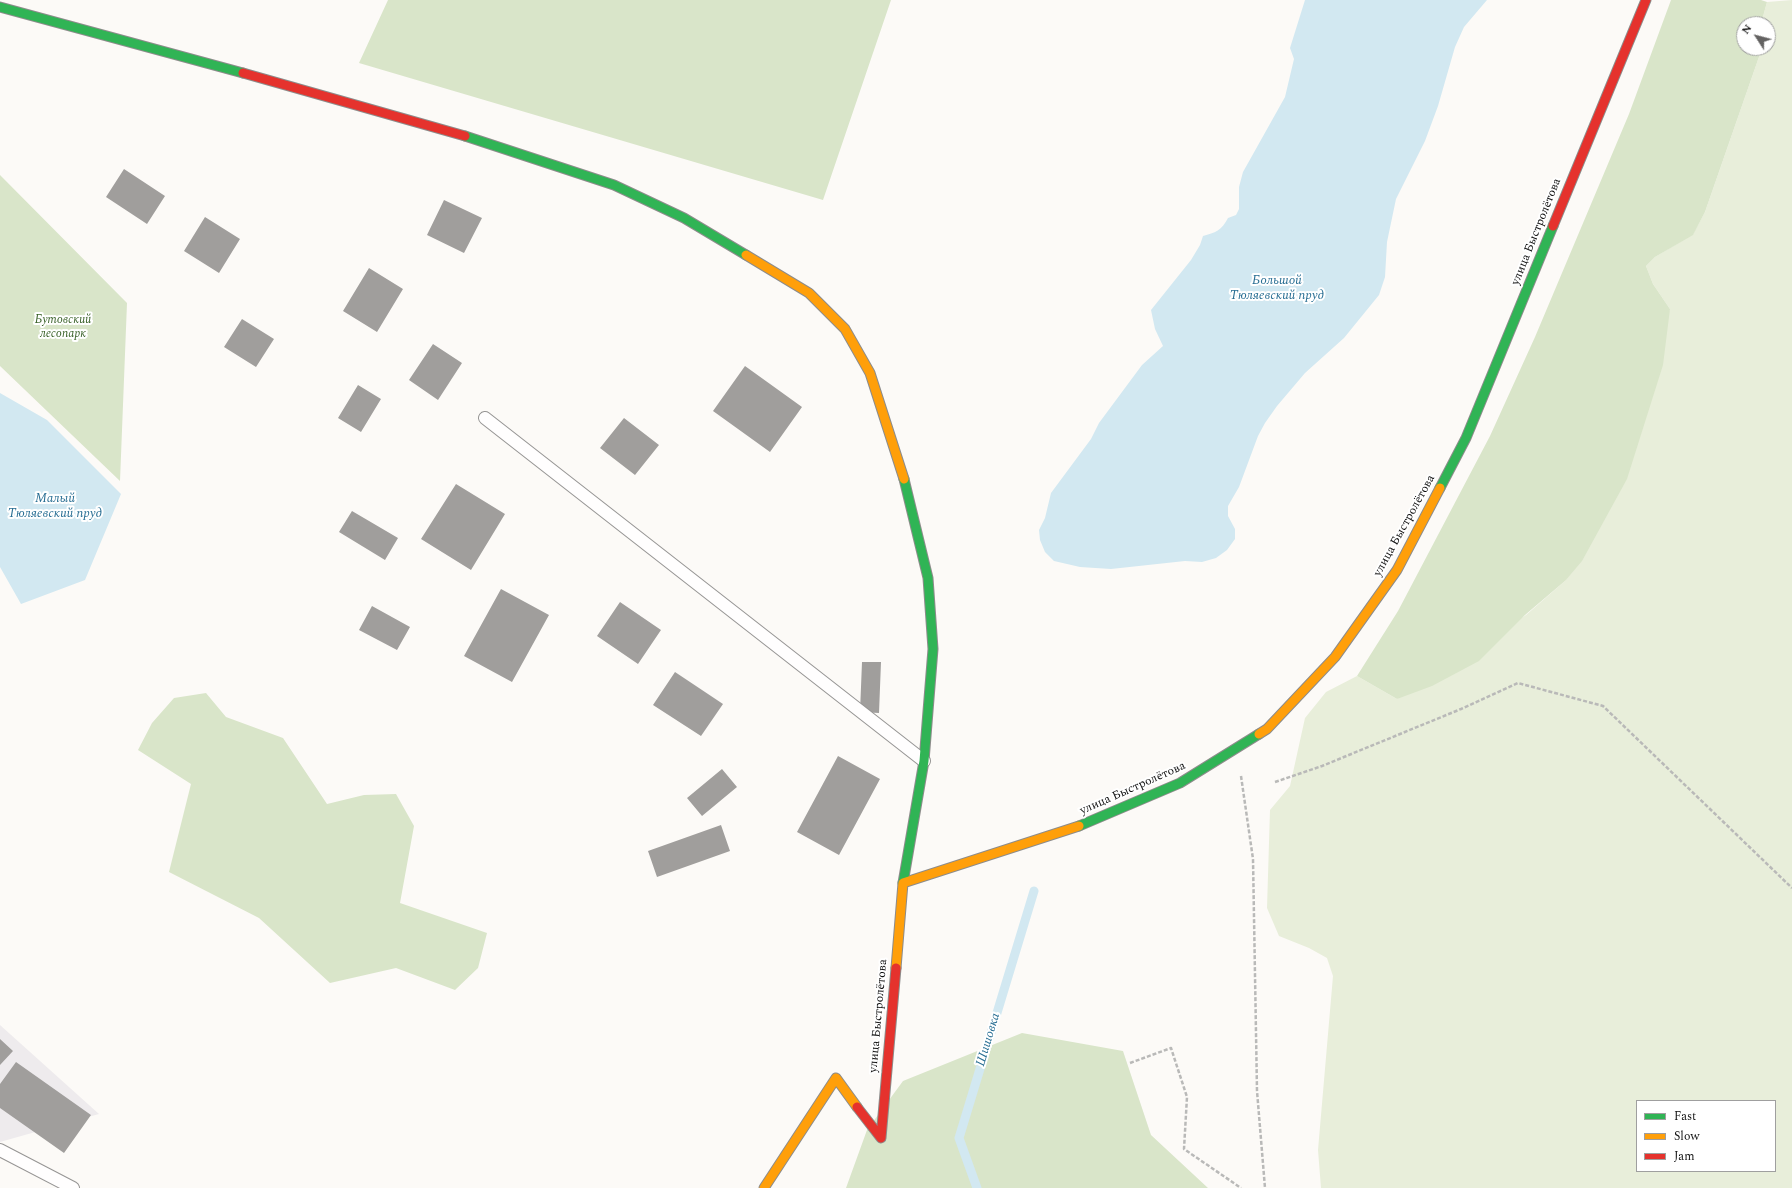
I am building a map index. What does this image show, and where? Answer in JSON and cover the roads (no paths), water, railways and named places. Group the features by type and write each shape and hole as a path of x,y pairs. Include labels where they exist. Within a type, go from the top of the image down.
{"street":[{"name":"улица Быстролётова","path":"764,1188 836,1078 881,1138 903,883 1087,823 1180,783 1267,729 1335,657 1397,570 1466,438 1646,0"},
{"path":"0,7 439,127 614,185 684,218 809,293 845,329 870,373 904,479 928,578 933,649 924,761 903,883"}],"lane":[{"path":"485,418 924,761"},
{"path":"0,1150 73,1188"}],"water":[{"name":"Большой Тюляевский пруд","path":"1305,0 1487,0 1464,27 1455,47 1438,106 1425,141 1396,199 1387,242 1385,277 1379,295 1344,338 1305,373 1277,406 1265,423 1258,436 1239,487 1228,506 1228,516 1235,529 1235,539 1227,550 1216,558 1202,562 1185,561 1111,569 1080,567 1054,561 1045,552 1040,540 1039,530 1045,518 1051,493 1091,439 1099,423 1142,365 1163,346 1155,329 1151,310 1191,260 1200,245 1203,236 1218,230 1228,218 1236,215 1239,209 1239,187 1243,172 1285,97 1294,59 1290,48"},
{"name":"Малый Тюляевский пруд","path":"0,393 47,420 121,494 85,580 21,604 0,567"}],"waterway":[{"name":"Шишовка","path":"977,1188 959,1138 1034,891"}],"park label":[{"name":"Бутовский лесопарк","path":"63,328"}]}
